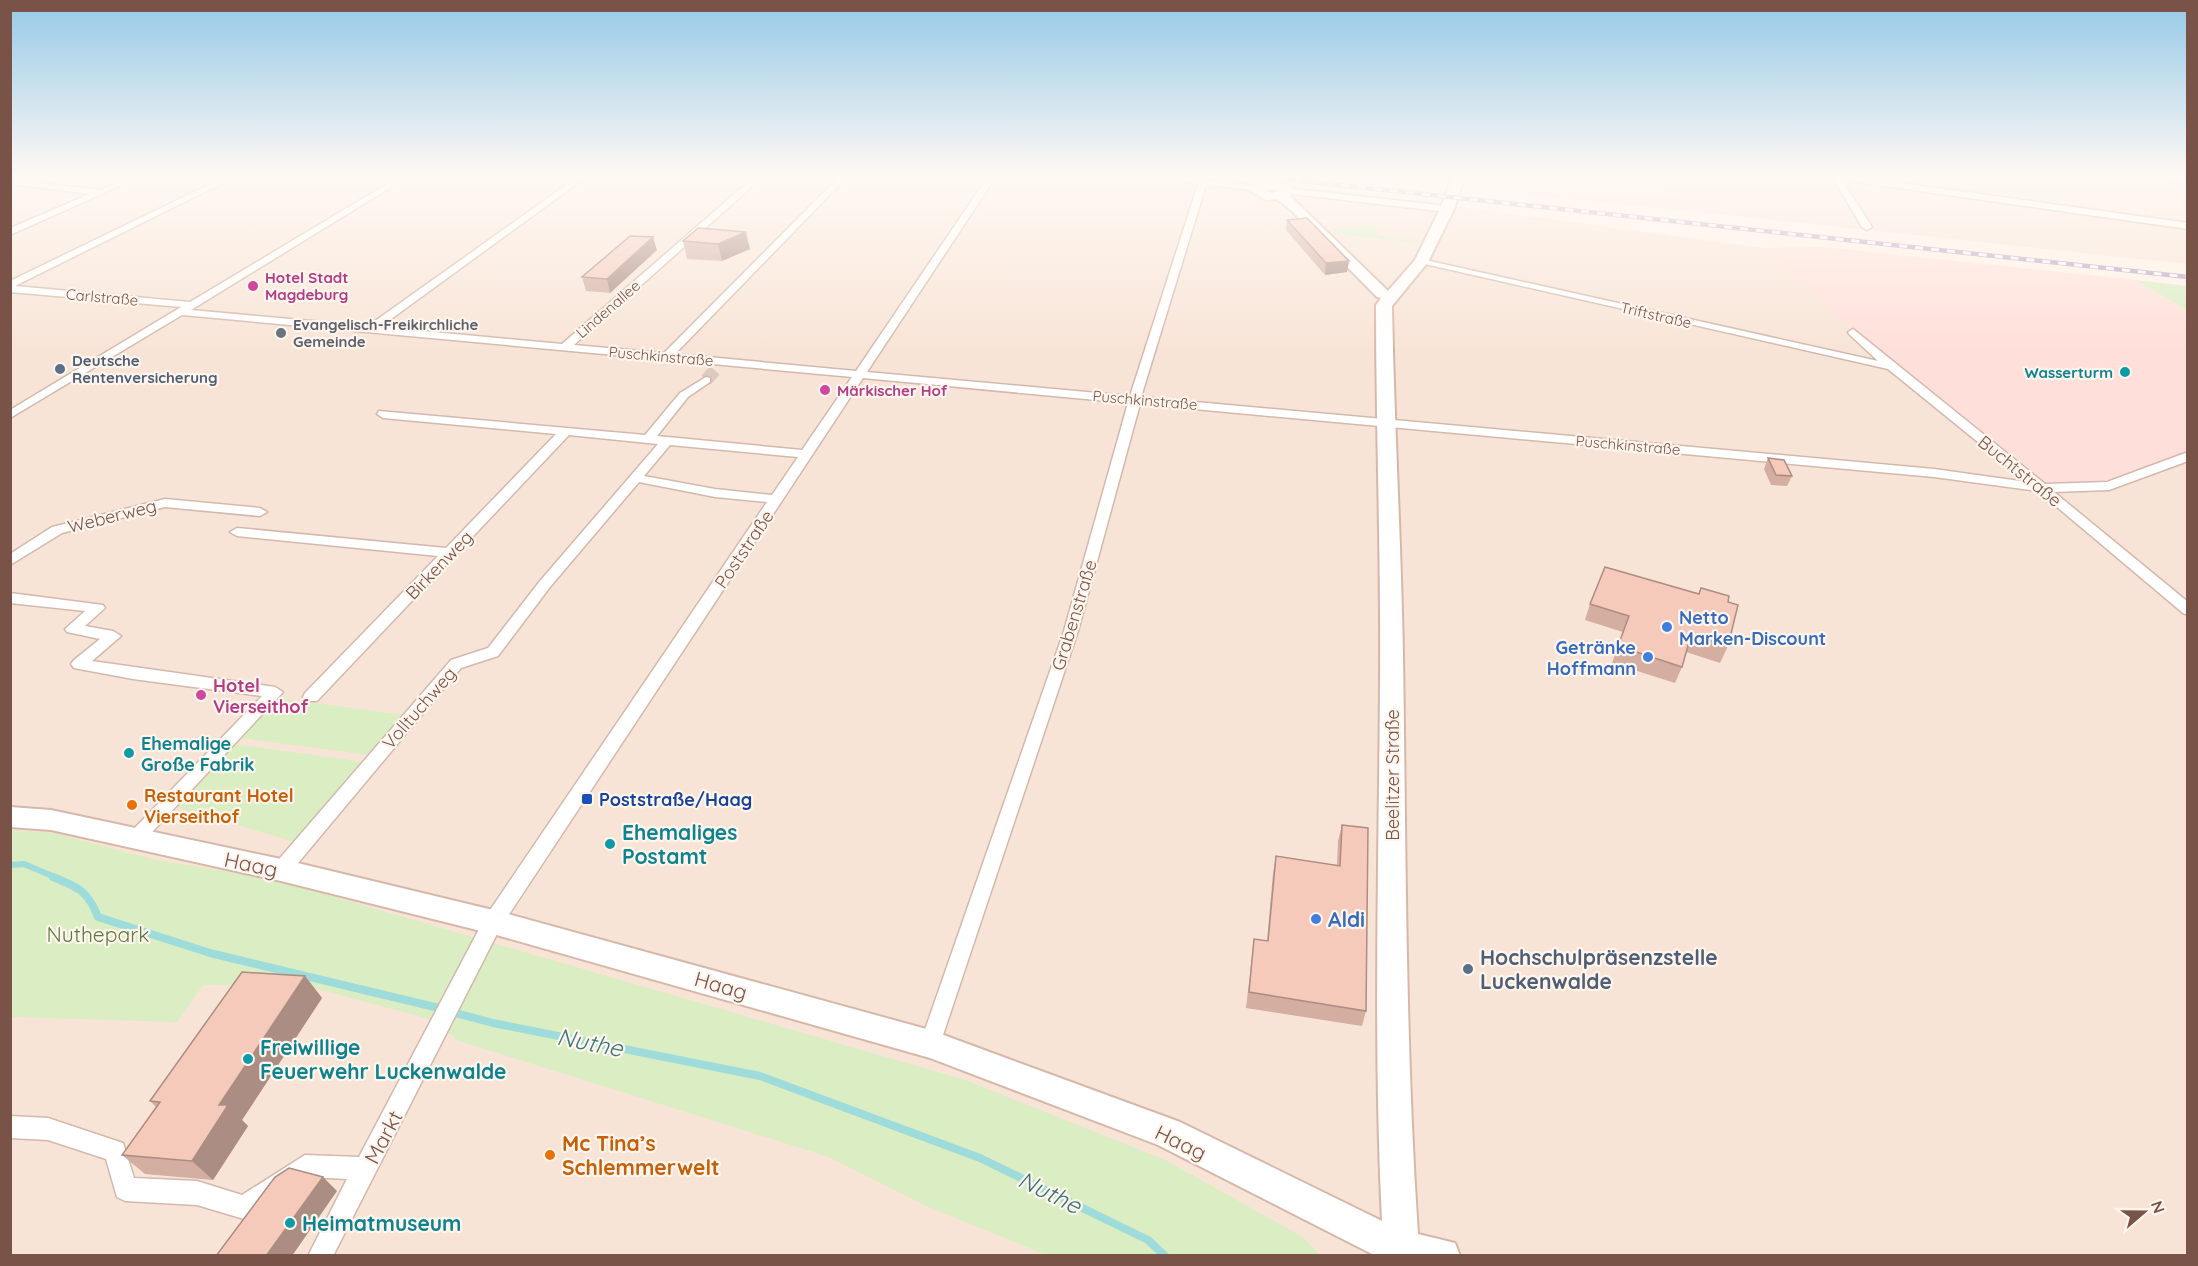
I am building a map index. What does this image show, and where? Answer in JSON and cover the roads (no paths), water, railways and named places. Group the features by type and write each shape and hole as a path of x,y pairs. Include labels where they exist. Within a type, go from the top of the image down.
{"main road":[{"path":"1323,234 1382,294 1390,296 1421,262 1434,234"},
{"name":"Beelitzer Straße","path":"1390,296 1384,305 1385,423 1391,562 1394,1123 1402,1252"},
{"name":"Haag","path":"10,817 51,820 134,840 281,870 493,922 930,1044 1168,1133 1402,1252 1442,1256"}],"street":[{"path":"10,287 116,234"},
{"path":"10,415 310,234"},
{"path":"369,330 503,234"},
{"name":"Lindenallee","path":"564,348 693,234"},
{"path":"666,357 787,234"},
{"name":"Poststraße","path":"493,922 953,234"},
{"name":"Grabenstraße","path":"930,1044 1071,631 1135,399 1186,234"},
{"name":"Triftstraße","path":"1421,262 1892,368"},
{"name":"Carlstraße","path":"10,287 193,305"},
{"name":"Puschkinstraße","path":"180,312 666,357 718,365 860,373 1922,472 2042,488 2109,486 2187,456"},
{"name":"Buchtstraße","path":"1852,332 1892,368 2042,488 2187,610"},
{"path":"648,439 684,395 706,381"},
{"path":"383,414 807,454"},
{"name":"Birkenweg","path":"311,697 566,431"},
{"name":"Volltuchweg","path":"281,870 456,664 493,652 545,584 667,441"},
{"path":"636,478 715,494 777,500"},
{"name":"Weberweg","path":"10,561 57,530 165,503 260,512"},
{"path":"237,532 450,553"},
{"path":"10,598 98,608 72,629 113,636 79,664 133,674 275,692 134,840"},
{"name":"Markt","path":"321,1256 441,1027 493,922"},
{"path":"10,1127 48,1129 115,1151 125,1189 197,1193 244,1206 305,1167 366,1169"}],"waterway":[{"name":"Nuthe","path":"10,865 24,864 57,878"},
{"name":"Nuthe","path":"53,877 81,891 90,901 98,917 210,953 443,1009"},
{"name":"Nuthe","path":"452,1012 493,1023 760,1076 980,1158 1148,1240 1165,1256"}],"tunnel":[{"path":"706,380 716,369"}],"railway":[{"path":"1792,234 2188,277"}],"place":[{"name":"Hotel Stadt Magdeburg","path":"253,286"},
{"name":"Evangelisch-Freikirchliche Gemeinde","path":"281,333"},
{"name":"Deutsche Rentenversicherung","path":"60,369"},
{"name":"Wasserturm","path":"2125,372"},
{"name":"Märkischer Hof","path":"825,390"},
{"name":"Netto Marken-Discount","path":"1667,627"},
{"name":"Getränke Hoffmann","path":"1648,657"},
{"name":"Hotel Vierseithof","path":"201,695"},
{"name":"Ehemalige Große Fabrik","path":"129,753"},
{"name":"Poststraße/Haag","path":"587,799"},
{"name":"Restaurant Hotel Vierseithof","path":"132,805"},
{"name":"Ehemaliges Postamt","path":"610,844"},
{"name":"Aldi","path":"1316,919"},
{"name":"Hochschulpräsenzstelle Luckenwalde","path":"1468,969"},
{"name":"Freiwillige Feuerwehr Luckenwalde","path":"248,1059"},
{"name":"Mc Tina’s Schlemmerwelt","path":"550,1155"},
{"name":"Heimatmuseum","path":"290,1223"}],"park label":[{"name":"Nuthepark","path":"98,934"}]}
